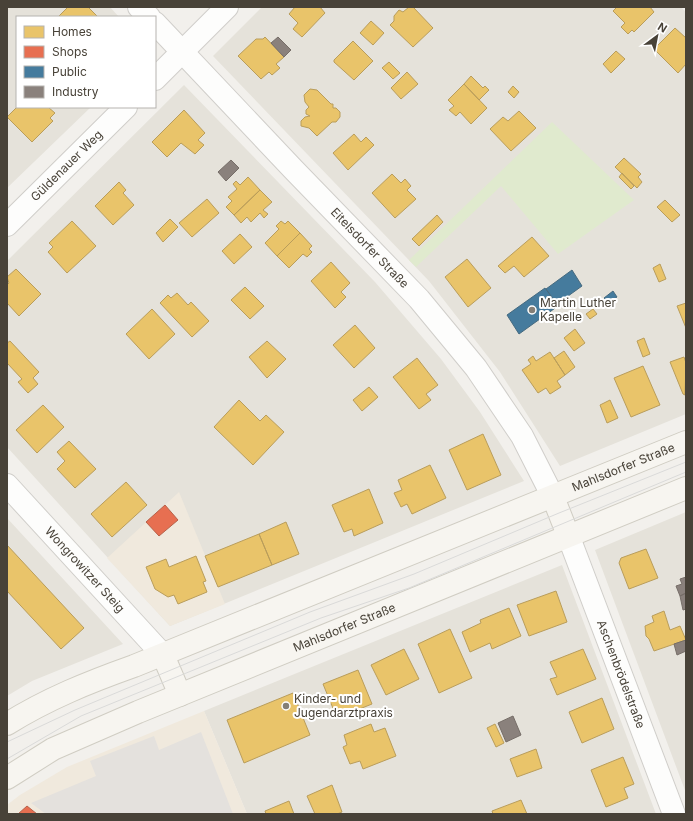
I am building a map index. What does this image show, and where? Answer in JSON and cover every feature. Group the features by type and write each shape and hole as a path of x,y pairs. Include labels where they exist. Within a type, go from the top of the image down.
{"main road":[{"name":"Mahlsdorfer Straße","path":"7,724 26,712 68,691 163,655 686,442"},
{"name":"Mahlsdorfer Straße","path":"7,778 53,749 568,535 686,488"},
{"path":"553,497 568,535"},
{"path":"163,655 180,695"}],"street":[{"path":"140,7 148,16"},
{"path":"156,78 227,7"},
{"name":"Eitelsdorfer Straße","path":"156,24 419,299 476,368 522,436 553,497"},
{"name":"Güldenauer Weg","path":"7,225 125,108"},
{"name":"Wongrowitzer Steig","path":"7,485 163,655"},
{"name":"Aschenbrödelstraße","path":"568,535 674,814"}],"shaded area":[{"path":"7,7 110,7 118,16 16,16 16,108 90,108 7,188"},
{"path":"262,7 681,7 686,12 686,414 560,466 500,372 429,281 213,56"},
{"path":"184,85 375,282 441,359 480,412 524,481 170,626 7,447 7,261"},
{"path":"179,492 225,604 170,626 107,558"},
{"path":"686,512 686,793 595,550"},
{"path":"7,518 123,644 32,681 7,696"},
{"path":"562,565 656,814 247,814 204,711"},
{"path":"204,711 247,814 7,814 7,805 20,795 67,767"},
{"path":"201,732 233,814 46,814 31,803 96,776 90,761 154,736 159,750"}],"green space":[{"path":"552,122 634,200 558,254 501,186 416,267 409,260"}],"building: Homes":[{"path":"68,7 88,7 97,16 59,16"},
{"path":"295,7 320,7 325,13 302,37 293,29 298,23 289,14"},
{"path":"409,7 413,7 433,28 413,47 390,25 394,21 394,16 399,10 403,12"},
{"path":"617,7 650,7 654,12 634,32 632,30 628,34 621,27 625,23 613,11"},
{"path":"371,21 384,33 373,45 360,33"},
{"path":"675,28 686,38 686,64 678,73 654,49"},
{"path":"265,37 284,57 276,64 280,68 272,75 269,72 261,79 238,56 256,39 263,39"},
{"path":"353,41 373,61 354,80 334,62 334,60"},
{"path":"616,51 625,59 611,73 603,64"},
{"path":"389,62 400,73 393,79 382,68"},
{"path":"407,72 418,84 401,99 391,88"},
{"path":"471,76 483,88 485,86 489,90 479,100 464,84"},
{"path":"464,84 487,108 471,124 460,112 456,116 449,110 454,106 448,100"},
{"path":"513,86 519,92 514,98 508,92"},
{"path":"310,89 317,90 331,104 333,104 333,108 336,108 340,112 340,117 336,122 332,122 317,136 309,128 301,126 301,121 305,117 310,116 306,114 306,110 309,107 305,102 304,95"},
{"path":"16,108 49,108 55,113 50,118 53,121 32,142 7,117"},
{"path":"184,110 205,133 198,140 204,145 195,154 181,143 167,157 152,142"},
{"path":"519,111 536,128 511,151 490,129 503,117 508,121"},
{"path":"354,134 361,142 366,137 374,145 348,170 333,153"},
{"path":"624,158 641,174 638,177 642,182 637,188 615,167"},
{"path":"622,173 634,186 631,189 619,177"},
{"path":"392,174 401,183 405,179 411,186 407,190 416,199 395,218 372,193"},
{"path":"248,177 260,190 234,215 226,207 232,201 228,197 237,189 233,184 236,181 240,185"},
{"path":"119,182 126,190 123,193 134,205 113,225 95,206"},
{"path":"260,190 272,202 263,210 268,214 264,218 260,213 251,222 247,217 241,223 234,215"},
{"path":"207,199 219,213 192,237 179,223"},
{"path":"665,200 680,215 672,222 657,207"},
{"path":"437,215 443,222 419,246 412,239"},
{"path":"170,219 178,227 163,242 156,233"},
{"path":"72,221 96,246 67,273 48,252 53,247 49,243"},
{"path":"281,221 285,224 288,221 300,233 277,256 265,243 279,229 276,226"},
{"path":"300,233 312,246 309,249 312,252 307,257 303,254 289,268 277,256"},
{"path":"240,234 252,247 234,264 222,251"},
{"path":"532,237 549,256 524,277 514,266 505,273 498,266"},
{"path":"467,259 491,288 468,307 445,277"},
{"path":"331,262 350,283 341,292 346,297 335,308 311,281"},
{"path":"660,264 666,279 659,282 653,268"},
{"path":"16,269 41,294 19,316 7,303 7,285 9,283 7,277"},
{"path":"245,287 264,306 250,319 231,300"},
{"path":"177,293 188,305 191,302 209,321 192,337 160,303 168,295 171,298"},
{"path":"686,303 686,328 677,306"},
{"path":"152,309 175,334 149,359 126,334"},
{"path":"593,309 597,314 590,319 586,314"},
{"path":"355,325 375,348 354,368 333,345"},
{"path":"575,329 585,343 574,351 564,338"},
{"path":"644,338 650,354 643,357 637,341"},
{"path":"10,341 39,372 33,378 38,384 28,393 18,382 22,379 7,363 7,343"},
{"path":"267,341 286,359 267,378 249,357"},
{"path":"564,351 575,367 565,375 554,358"},
{"path":"550,352 565,375 557,381 561,387 550,394 546,388 538,393 522,370 531,364 528,360 533,356 536,361"},
{"path":"684,357 686,363 685,395 683,394 670,362"},
{"path":"417,358 438,385 426,394 431,400 419,409 393,377"},
{"path":"643,366 660,405 631,417 614,378"},
{"path":"369,387 378,397 362,411 353,400"},
{"path":"239,400 260,421 266,415 284,432 253,465 214,427"},
{"path":"610,400 618,418 607,423 600,405"},
{"path":"43,405 64,427 37,453 16,430"},
{"path":"483,434 501,475 467,490 449,450"},
{"path":"69,441 96,469 75,488 57,469 65,461 57,452"},
{"path":"430,465 446,498 412,514 407,504 401,507 394,493 402,490 398,480"},
{"path":"126,482 147,505 112,537 91,514"},
{"path":"369,489 383,523 354,536 352,529 344,532 332,505"},
{"path":"286,522 299,554 272,565 259,534"},
{"path":"259,534 272,565 218,587 205,556"},
{"path":"7,545 84,628 61,649 7,591"},
{"path":"646,549 658,578 629,589 619,563 621,558"},
{"path":"196,556 206,581 203,582 207,592 178,604 174,595 168,597 155,589 146,567 166,559 169,567"},
{"path":"556,591 567,622 529,636 517,605"},
{"path":"509,608 521,636 492,649 490,643 470,652 462,632 481,623 480,620"},
{"path":"664,611 670,630 680,626 686,640 654,651 649,639 646,636 645,626 654,622 652,616"},
{"path":"450,629 472,678 439,693 418,644"},
{"path":"404,649 419,679 386,695 371,665"},
{"path":"583,649 596,679 557,695 550,679 557,677 550,662"},
{"path":"358,670 372,704 337,718 323,684"},
{"path":"293,693 310,735 244,763 227,720"},
{"path":"602,698 614,729 582,743 569,712"},
{"path":"371,724 374,732 385,728 396,756 363,769 360,761 350,764 343,747 347,745 344,735"},
{"path":"495,724 504,743 496,747 487,728"},
{"path":"536,749 542,768 517,777 510,759"},
{"path":"623,757 634,784 624,788 628,798 606,807 591,770"},
{"path":"332,785 342,812 337,814 315,814 307,796"},
{"path":"521,800 527,814 493,814 492,811"},
{"path":"289,801 294,814 266,814 265,811"}],"building: Shops":[{"path":"165,505 178,520 159,536 146,522"},
{"path":"27,806 37,814 18,814"}],"building: Public":[{"path":"572,270 582,286 557,304 546,289"},
{"name":"Martin Luther Kapelle","path":"545,288 558,306 519,334 507,315"},
{"path":"613,291 617,297 608,303 604,298"}],"building: Industry":[{"path":"278,37 291,50 284,57 271,43"},
{"path":"231,160 239,168 226,181 218,172"},
{"path":"686,577 686,593 680,596 676,586 682,584 680,579"},
{"path":"686,593 686,609 683,610 680,596"},
{"path":"686,640 686,651 677,655 674,644"},
{"path":"513,716 521,735 506,742 498,723"}],"tram line":[{"path":"7,742 75,710 310,612 414,574 686,462"},
{"path":"7,759 81,716 321,618 409,588 686,472"}],"place":[{"name":"Martin Luther Kapelle","path":"532,310"},
{"name":"Kinder- und Jugendarztpraxis","path":"286,706"}]}
